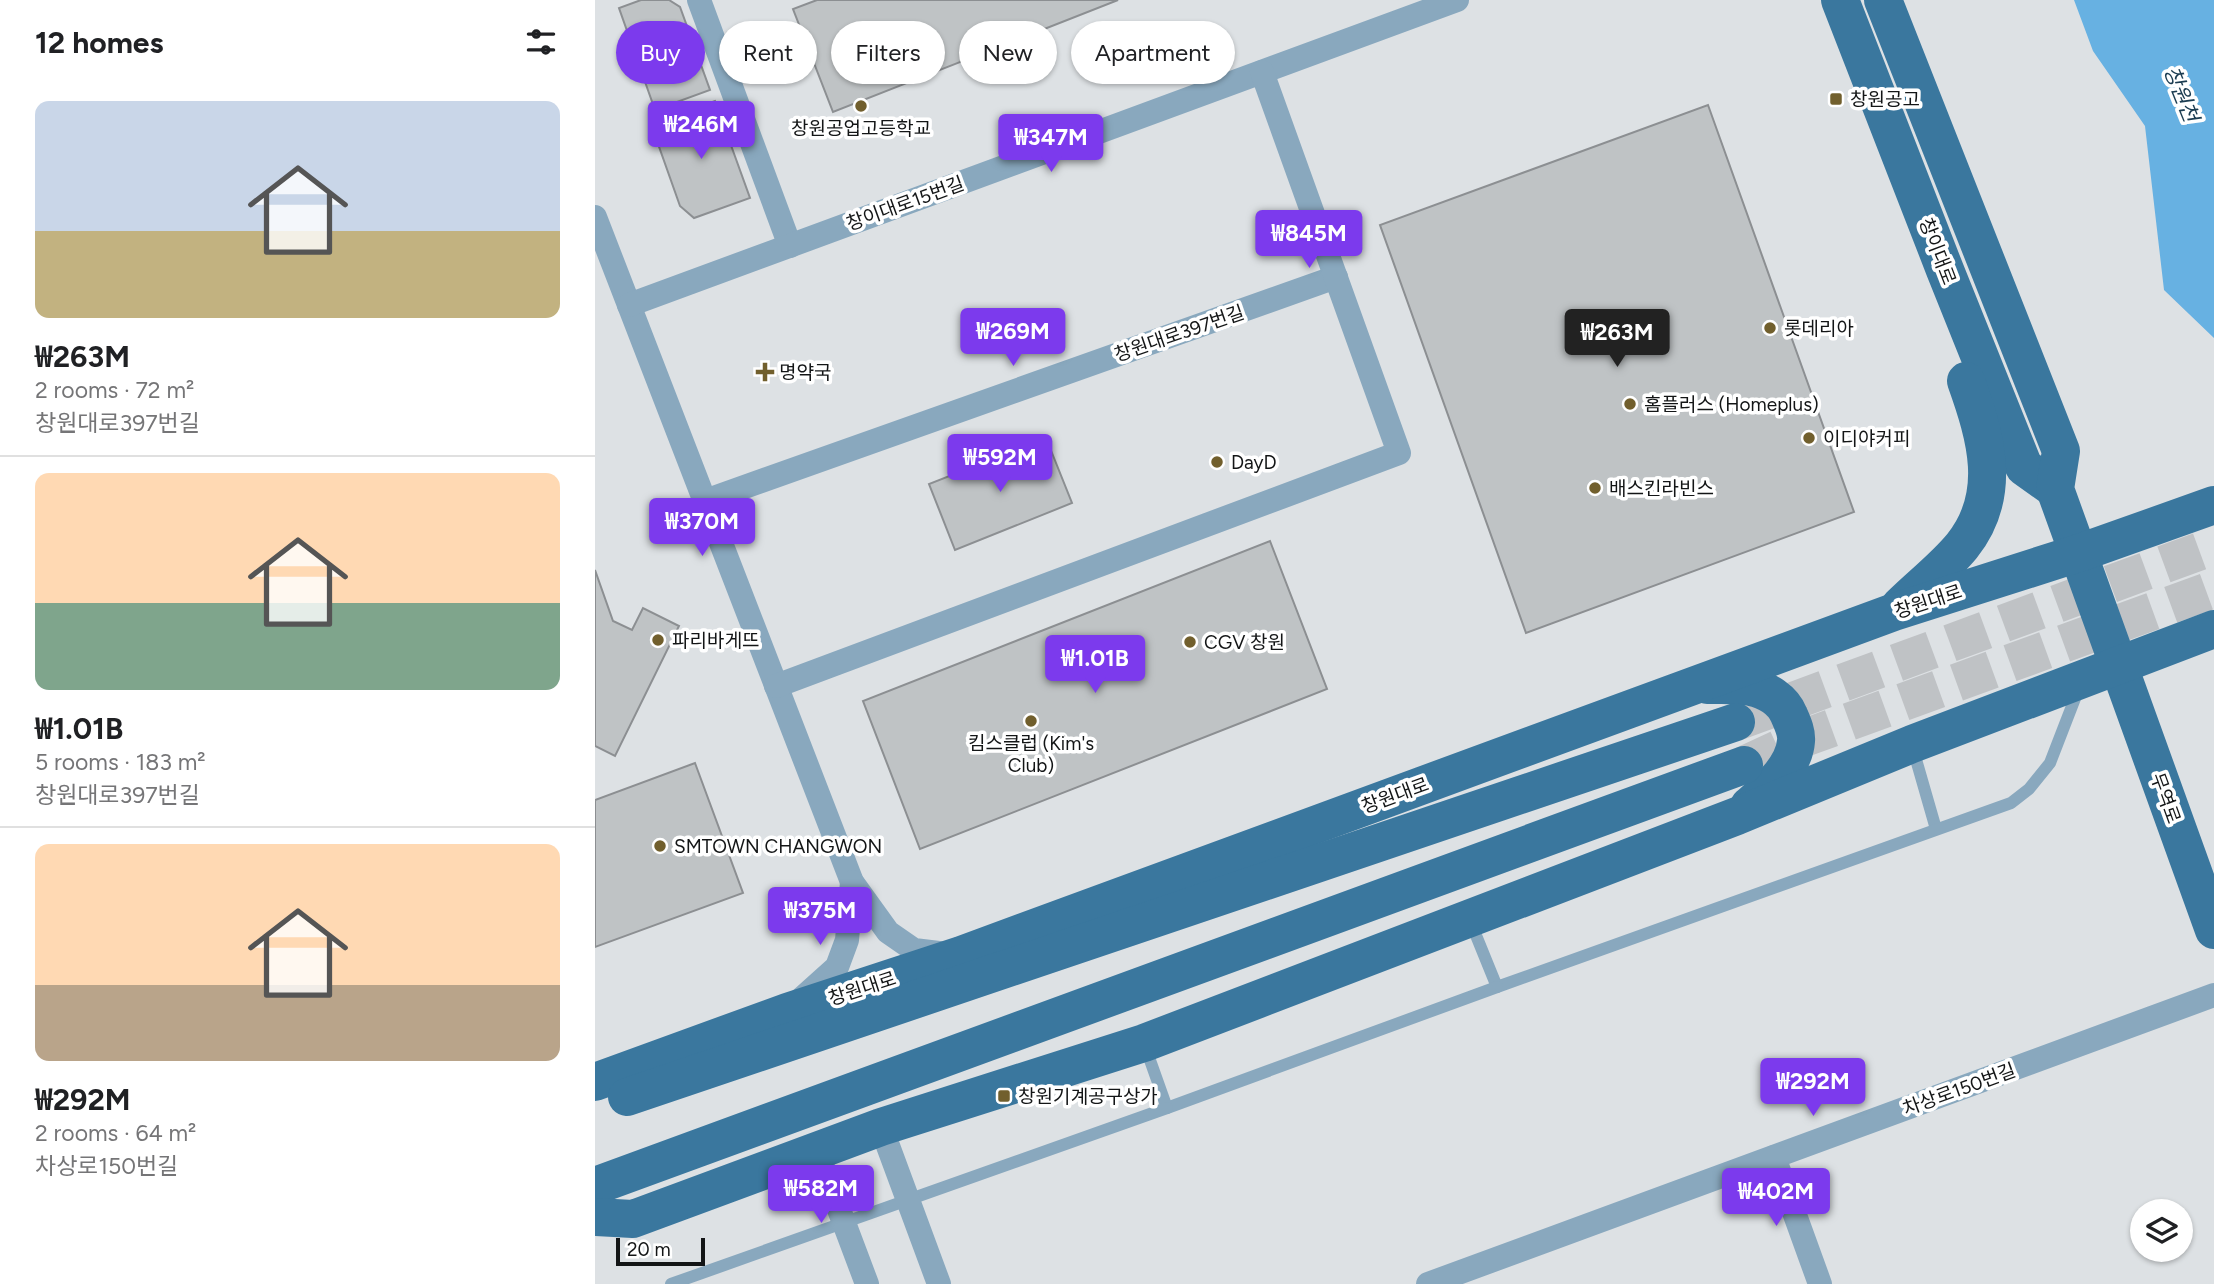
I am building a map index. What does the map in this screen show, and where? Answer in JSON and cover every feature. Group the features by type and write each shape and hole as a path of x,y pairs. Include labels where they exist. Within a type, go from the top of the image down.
{"main road":[{"name":"창이대로","path":"1840,0 2024,467 2055,489"},
{"path":"1884,0 2061,451 2055,489 2079,553"},
{"path":"1894,612 1961,547 1978,525 1988,493 1987,455 1971,394 1948,326 1945,270"},
{"name":"창원대로","path":"595,1082 787,1012 961,955 1894,612 2079,553 2205,508"},
{"name":"무역로","path":"2079,553 2214,930"},
{"path":"595,1217 633,1219 881,1127 1144,1043 1737,816 1912,744 2214,629"},
{"path":"1691,685 1753,687 1772,694 1787,709 1794,725 1796,741 1788,765 1776,782 1737,816"},
{"path":"595,1108 1736,722"},
{"path":"595,1186 1744,765"}],"street":[{"path":"699,0 790,246"},
{"name":"창이대로15번길","path":"629,305 1457,0"},
{"path":"776,685 1399,453 1262,72"},
{"path":"595,217 852,882 888,932 914,950 961,955"},
{"name":"창원대로397번길","path":"705,501 1336,277"},
{"path":"787,1012 837,967 847,940 852,882"},
{"name":"차상로150번길","path":"1428,1284 2214,995"},
{"path":"881,1127 939,1284"},
{"path":"817,1151 867,1284"},
{"path":"1774,1157 1821,1284"}],"lane":[{"path":"671,1284 2011,803 2029,789 2050,763 2083,678"},
{"path":"1912,744 1936,829"},
{"path":"1469,919 1497,988"},
{"path":"1144,1043 1167,1108"}],"water":[{"name":"창원천","path":"2074,0 2214,0 2214,338 2164,290 2145,126 2093,51"}],"building":[{"path":"641,0 669,0 680,7 685,21 624,21 619,8"},
{"path":"817,0 1118,0 1057,24 1057,21 959,21 959,62 945,68 945,21 831,21 831,84 904,84 833,112 817,71 817,21 798,21 793,9"},
{"path":"705,76 710,90 655,110 646,84 705,84"},
{"path":"715,101 750,198 694,218 680,206 651,124"},
{"name":"홈플러스 (Homeplus)","path":"1708,105 1854,512 1526,633 1380,225"},
{"path":"1046,438 1072,503 955,550 929,484"},
{"path":"1270,541 1327,689 920,849 863,701"},
{"path":"595,570 613,621 632,630 643,608 679,626 615,756 595,746"},
{"name":"SMTOWN CHANGWON","path":"695,763 743,893 595,947 595,800"}],"tunnel":[{"path":"1736,722 2214,546"},
{"path":"1744,765 1796,741 2214,589"}],"place":[{"name":"창원공고","path":"1836,99"},
{"name":"창원공업고등학교","path":"861,106"},
{"name":"롯데리아","path":"1770,328"},
{"name":"명약국","path":"765,372"},
{"name":"홈플러스 (Homeplus)","path":"1630,404"},
{"name":"이디야커피","path":"1809,438"},
{"name":"DayD","path":"1217,462"},
{"name":"배스킨라빈스","path":"1595,488"},
{"name":"파리바게뜨","path":"658,640"},
{"name":"CGV 창원","path":"1190,642"},
{"name":"킴스클럽 (Kim's Club)","path":"1031,721"},
{"name":"SMTOWN CHANGWON","path":"660,846"},
{"name":"창원기계공구상가","path":"1004,1096"}]}
